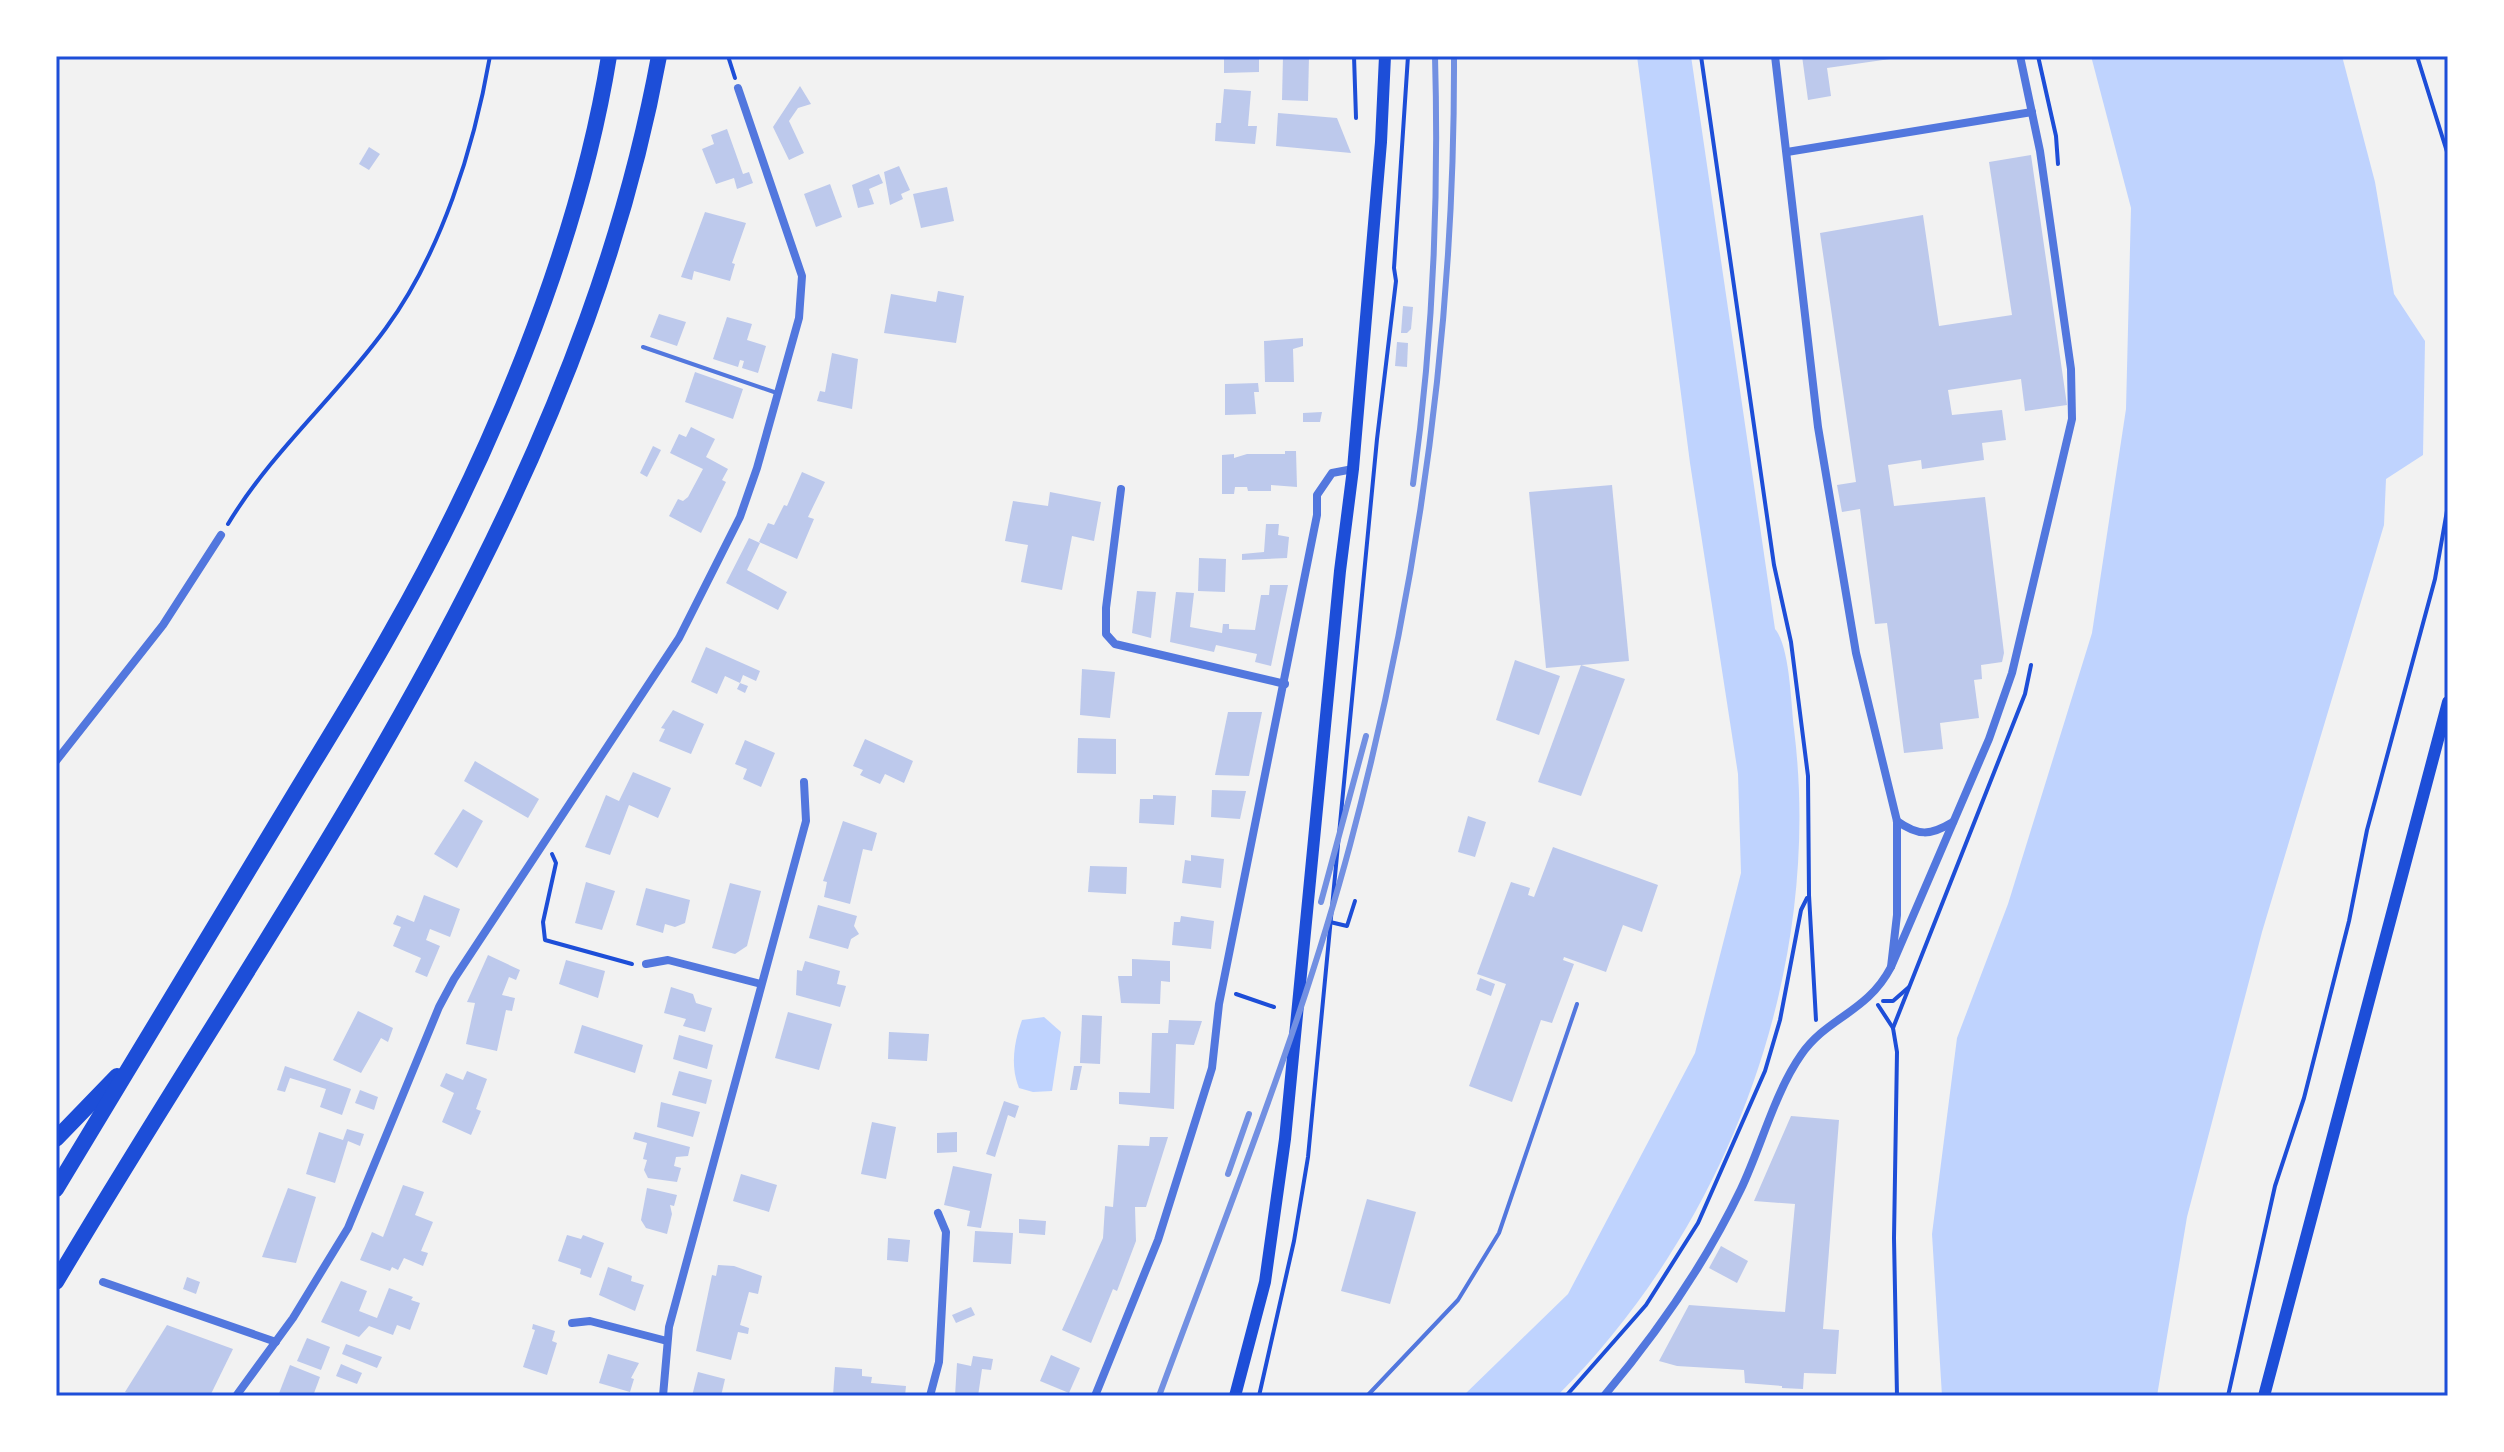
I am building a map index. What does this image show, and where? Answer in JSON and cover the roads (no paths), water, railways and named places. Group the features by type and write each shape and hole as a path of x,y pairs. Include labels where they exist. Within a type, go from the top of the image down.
{"highway":[{"path":"56,1189 392,631 491,431 544,295 571,214 609,56"},
{"path":"56,1282 123,1168 294,899 395,727 462,602 513,497 569,369 596,295 644,131 659,56"},
{"path":"56,1139 138,1054"}],"main road":[{"path":"1235,1396 1265,1282 1285,1139 1340,571 1353,469 1381,142 1385,56"},
{"path":"2264,1396 2448,702"}],"street":[{"path":"1775,56 1818,427 1856,653 1897,821 1897,915 1891,967"},
{"path":"1604,1396 1654,1336 1709,1249 1743,1186 1799,1058 1824,1030 1869,1000 1891,967 1955,821 2012,673 2074,404 2032,112 2020,56"},
{"path":"236,1396 276,1342 348,1228 439,1007 454,979 679,638 740,517 799,318 802,276 738,88"},
{"path":"1787,152 2032,112"},
{"path":"1095,1396 1158,1240 1212,1068 1219,1004 1285,684 1317,515 1317,495 1332,473 1353,469"},
{"path":"1121,489 1106,608 1106,634 1115,644 1285,684"},
{"path":"56,761 163,625 221,535"},
{"path":"663,1396 667,1341 806,821 804,782"},
{"path":"1897,821 1914,833 1924,834 1955,821"},
{"path":"646,964 668,960 761,984"},
{"path":"930,1396 939,1362 946,1232 938,1213"},
{"path":"103,1282 276,1342"},
{"path":"572,1323 590,1321 667,1341"}],"lane":[{"path":"643,347 778,394"},
{"path":"1367,1396 1458,1300 1499,1233 1577,1004"}],"water":[{"path":"1637,56 1691,56 1775,629 1784,649 1789,676 1799,820 1794,911 1777,1001 1751,1089 1715,1174 1670,1254 1618,1328 1557,1396 1463,1396 1568,1294 1695,1053 1741,873 1738,774 1690,463"},
{"path":"2091,56 2342,56 2375,182 2394,294 2425,341 2423,455 2386,479 2384,525 2262,932 2187,1217 2157,1396 1942,1396 1932,1234 1957,1038 2008,904 2092,633 2126,409 2131,208"},
{"path":"1044,1017 1061,1032 1052,1091 1033,1092 1019,1088 1014,1063 1015,1045 1022,1020"}],"railway":[{"path":"1413,484 1433,271 1435,56"},
{"path":"1159,1396 1261,1122 1330,915 1350,845 1396,650 1428,454 1440,355 1453,156 1454,56"},
{"path":"1321,902 1366,736"},
{"path":"1228,1174 1249,1114"}]}
